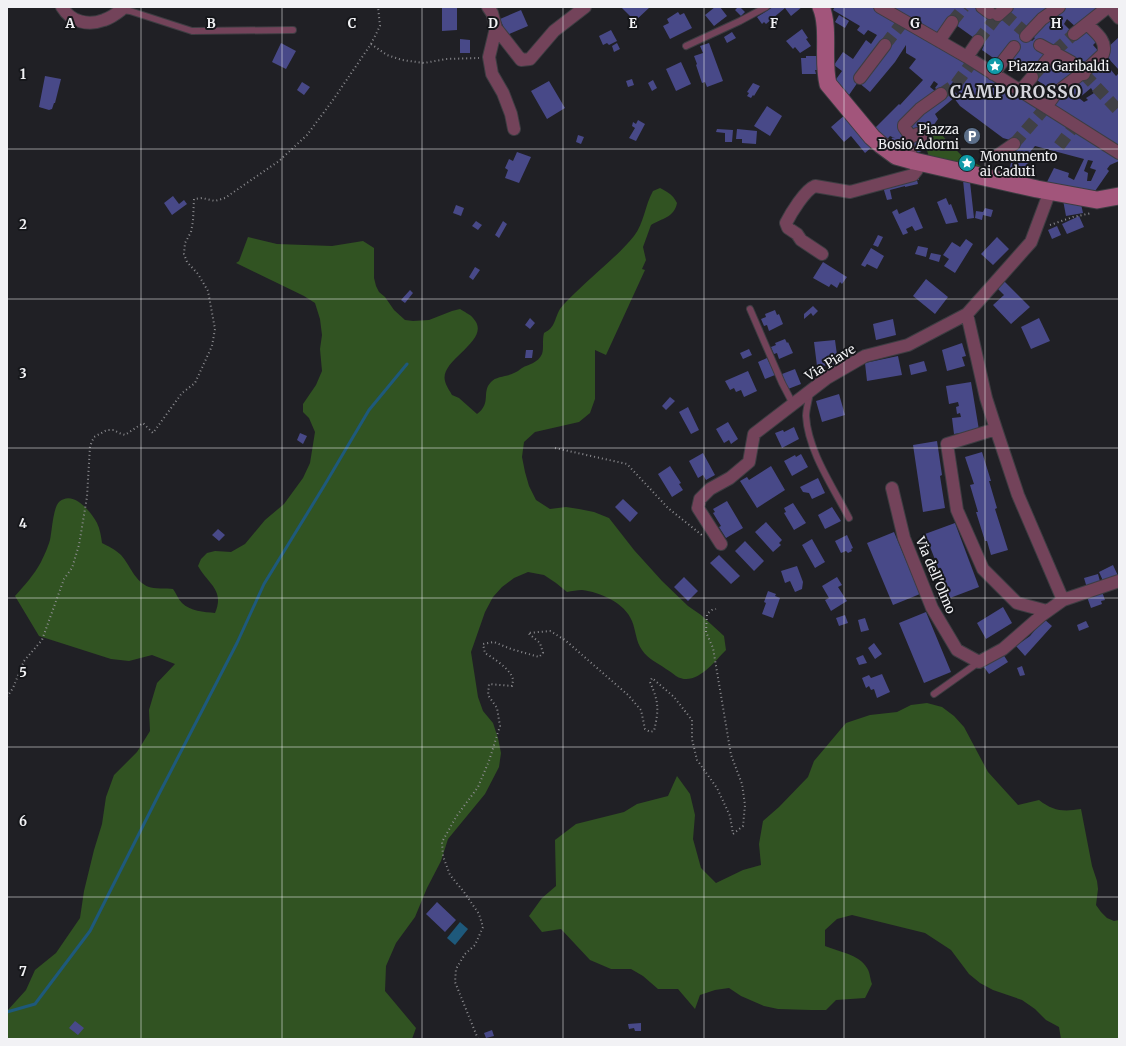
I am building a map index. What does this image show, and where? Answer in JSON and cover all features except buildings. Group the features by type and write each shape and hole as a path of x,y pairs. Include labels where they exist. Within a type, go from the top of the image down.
{"main road":[{"path":"822,7 825,21 826,75 828,84 872,137 896,156 1050,192 1097,200 1119,196"}],"street":[{"path":"62,7 65,12 76,21 93,23 105,20 121,9"},
{"path":"488,7 492,14 496,28 521,60 530,59 554,32 585,7"},
{"path":"880,7 903,22 967,57 1119,152"},
{"path":"1059,7 1042,19 1030,37 1071,62 1083,73"},
{"path":"1074,34 1109,7 1119,18"},
{"path":"937,41 952,22"},
{"path":"1046,107 1056,93 1083,73 1099,58 1104,50 1103,42 1087,24"},
{"path":"496,28 489,57 492,74 503,93 511,114 514,129"},
{"path":"967,57 978,41"},
{"path":"860,78 885,45"},
{"path":"993,74 1014,47"},
{"path":"1044,64 1053,52"},
{"path":"1020,91 1032,77"},
{"path":"911,137 904,125 920,109 941,94"},
{"path":"822,254 801,240 797,234 788,228 786,223 810,188 818,187 850,192 913,175 917,170 906,142 917,134 924,137"},
{"path":"998,155 1014,144"},
{"name":"Via Piave","path":"721,544 698,508 700,499 710,489 730,478 749,462 754,434 827,378 865,356 908,345 967,314 1031,242 1050,192"},
{"path":"967,314 986,398 1018,495 1063,600"},
{"path":"996,429 947,444 957,510 983,569 1017,604 1047,611"},
{"name":"Via dell'Olmo","path":"892,488 904,538 932,608 957,650 979,662"},
{"path":"979,662 1003,649 1047,611 1063,600 1119,581"}],"lane":[{"path":"686,46 766,7"},
{"path":"121,9 192,31 293,30"},
{"path":"750,309 782,383 793,404"},
{"path":"810,391 806,415 809,435 817,458 849,518"},
{"path":"934,694 979,662"}],"path":[{"path":"7,697 13,688 24,661 42,640 64,579 72,568 79,545 87,496 90,446 94,437 108,430 114,430 125,435 143,423 153,432 182,393 195,383 212,346 215,329 208,291 198,274 187,262 184,254 185,242 191,232 194,199 202,198 215,201 225,198 279,161 307,135 371,44 380,26 378,7"},
{"path":"371,44 387,55 402,60 424,63 446,59 489,57"},
{"path":"1035,229 1096,212"},
{"path":"555,448 627,464 668,508 699,534 721,544"},
{"path":"478,1039 455,982 456,969 466,954 475,945 483,927 479,914 450,875 443,856 442,842 456,817 478,787 489,761 500,726 497,708 488,695 490,684 512,686 513,679 495,659 485,653 483,644 494,642 511,649 539,657 543,652 540,643 528,633 550,631 565,640 628,695 641,710 645,729 650,732 654,731 659,709 650,682 652,678 674,697 692,720 692,739 697,760 716,788 730,816 733,834 743,826 745,805 742,784 731,755 714,648 706,632 707,614 716,609"}],"green space":[{"path":"935,128 962,156 984,168 983,171 929,158 924,138"},
{"path":"660,188 668,192 677,203 670,215 651,225 643,247 646,260 642,269 645,270 606,355 595,350 595,399 590,413 579,422 535,432 524,442 522,457 529,486 536,500 550,509 566,507 594,512 609,518 634,550 662,581 688,606 701,615 724,636 726,650 704,672 690,679 683,679 676,676 644,653 638,644 629,615 618,604 604,596 582,590 567,592 544,575 528,572 514,578 502,587 493,597 485,612 471,652 478,697 483,711 493,723 498,738 501,753 499,767 485,794 448,839 441,861 427,888 415,917 396,943 386,966 385,991 416,1028 412,1039 7,1039 7,1011 26,990 35,970 56,953 80,918 84,891 102,824 106,797 114,775 137,752 150,731 149,710 157,683 175,664 152,655 129,661 111,659 39,636 15,596 32,576 43,557 50,540 57,505 64,499 70,498 76,500 86,508 97,523 100,530 102,543 121,555 136,577 144,585 151,588 173,589 185,606 197,611 215,613 218,605 217,593 198,566 201,559 207,553 215,551 231,552 245,544 265,520 284,504 303,478 310,463 315,432 309,418 303,412 303,404 316,385 322,371 320,349 322,335 320,319 315,303 304,296 236,263 239,261 248,237 277,244 332,246 363,241 374,248 374,278 379,292 385,297 394,310 405,320 429,320 460,309 470,315 478,326 477,334 472,342 450,365 445,373 445,381 452,395 459,398 477,414 484,406 488,386 493,380 515,373 536,361 540,357 543,352 544,333 553,325 560,309 634,236 640,225 653,191"},
{"path":"927,703 942,707 954,716 964,727 988,772 1018,805 1039,800 1058,810 1081,809 1092,866 1097,881 1098,889 1096,905 1107,918 1114,921 1119,920 1119,1039 1061,1039 1059,1027 1046,1020 1035,1009 1022,1000 993,990 980,983 969,974 951,950 925,933 852,915 837,919 825,930 825,946 854,956 863,963 868,970 872,984 865,998 836,1000 826,1010 778,1009 764,1006 741,996 729,988 715,990 700,995 695,1009 678,989 658,989 643,976 631,969 611,969 590,960 561,929 542,932 529,916 542,898 556,886 555,840 576,824 624,812 637,804 668,796 677,776 690,794 695,815 693,839 701,868 716,883 743,870 761,865 759,844 763,821 808,777 814,761 846,723 870,715 897,712 911,705"}],"water":[{"path":"460,922 468,929 455,945 447,938"}],"waterway":[{"path":"7,1012 35,1004 90,931 237,643 264,584 369,410 407,364"}],"tunnel":[{"path":"952,22 964,7"},
{"path":"1004,14 1025,32"},
{"path":"978,41 998,15"},
{"path":"885,45 902,23"},
{"path":"1055,51 1074,34"},
{"path":"941,94 956,84 973,61"},
{"path":"1032,77 1044,64"},
{"path":"1084,74 1119,111"},
{"path":"1014,144 1046,107"},
{"path":"1059,146 1075,125"}],"place":[{"name":"Piazza Garibaldi","path":"995,66"},
{"name":"Piazza Bosio Adorni","path":"972,136"},
{"name":"Monumento ai Caduti","path":"967,163"}],"district":[{"name":"CAMPOROSSO","path":"1016,92"}]}
